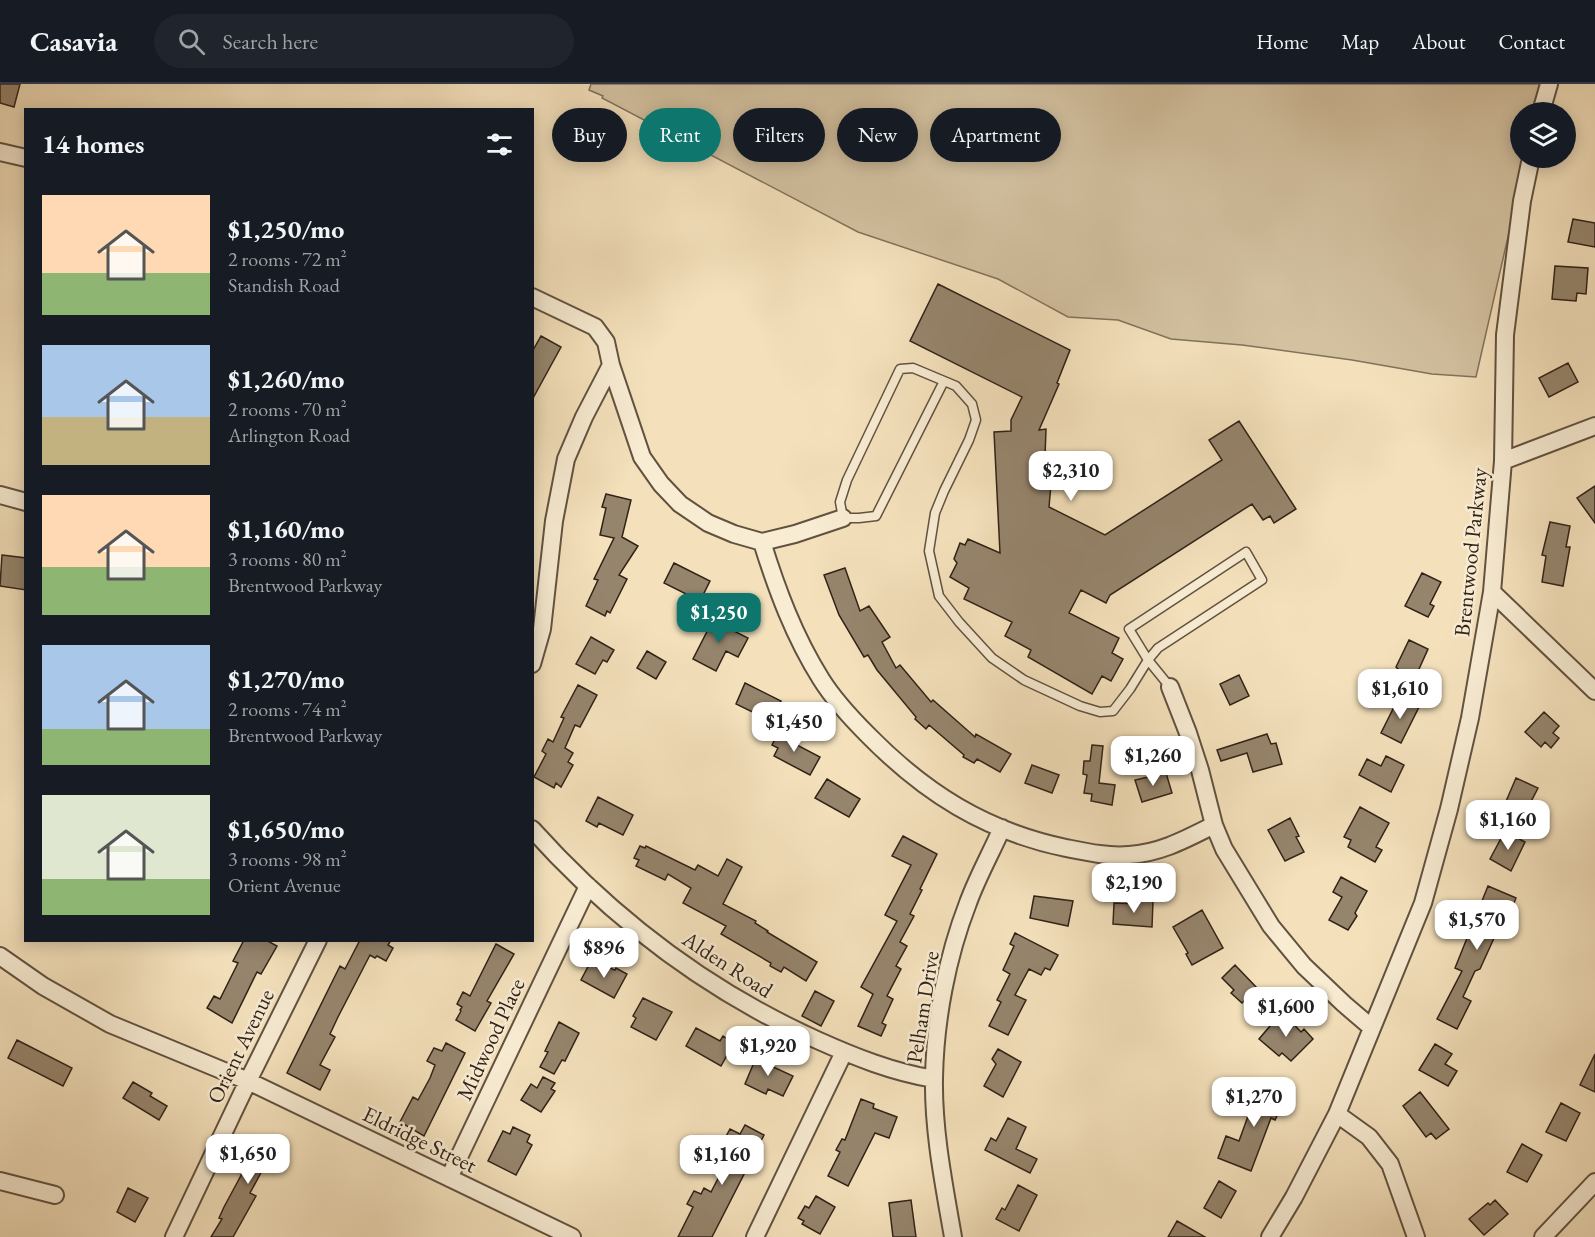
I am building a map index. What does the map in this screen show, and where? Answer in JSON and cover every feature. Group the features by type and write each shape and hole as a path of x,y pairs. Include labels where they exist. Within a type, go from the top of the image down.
{"street":[{"path":"1544,102 1549,84"},
{"path":"0,152 24,158"},
{"name":"Brentwood Parkway","path":"1270,1237 1294,1197 1337,1114 1423,903 1449,809 1470,718 1492,592 1503,461 1505,335 1522,201 1529,168"},
{"path":"534,298 595,327 606,342 611,365 642,457 661,484 680,504 708,523 762,542 843,518"},
{"path":"534,657 542,629 554,521 566,459 584,417 611,365"},
{"path":"1503,461 1595,426"},
{"path":"0,495 24,501"},
{"path":"762,542 784,609 822,681 848,715 894,761 926,788 965,811 1002,828 1041,842 1089,853 1129,856 1166,849 1214,825"},
{"path":"1492,592 1595,691"},
{"path":"1170,687 1200,770 1214,825 1224,849 1271,926 1304,966 1372,1028"},
{"name":"Pelham Drive","path":"953,1237 939,1151 934,1079 936,1044 944,990 955,942 968,903 1002,828"},
{"name":"Alden Road","path":"534,831 564,865 654,943 705,979 755,1010 844,1053 908,1075 934,1079"},
{"name":"Midwood Place","path":"449,1179 588,886"},
{"name":"Orient Avenue","path":"174,1237 317,942"},
{"name":"Eldridge Street","path":"0,956 44,986 110,1024 248,1081 572,1237"},
{"path":"755,1237 844,1053"},
{"path":"1337,1114 1369,1137 1390,1164 1416,1237"},
{"path":"0,1181 55,1195"},
{"path":"1544,1237 1595,1182"}],"lane":[{"path":"944,381 876,516 843,518 840,502 847,480 900,369 913,368 956,386 972,404 976,420 935,513 929,551 939,596 992,658 1024,680 1080,706 1100,711 1113,711 1148,660 1158,648 1262,580 1246,552 1129,629 1148,660 1170,687"}],"shaded area":[{"path":"591,84 1542,84 1538,102 1510,102 1510,168 1524,168 1476,377 1432,374 1242,345 1171,339 1118,320 1068,317 998,279 858,232 721,160 721,108 639,108 639,117 627,111 627,108 621,108 589,90"}],"building":[{"path":"0,84 20,84 14,107 0,103"},
{"path":"1573,219 1595,223 1595,247 1568,242"},
{"path":"1555,266 1588,268 1586,294 1577,293 1576,301 1552,299"},
{"path":"938,284 1070,350 1057,383 1059,384 1039,430 1046,429 1044,484 1051,484 1049,507 1105,535 1222,460 1209,440 1239,421 1296,509 1274,523 1270,516 1263,520 1252,504 1110,595 1106,603 1081,590 1069,613 1119,638 1112,653 1123,659 1111,681 1102,676 1092,694 1028,657 1031,650 1005,636 1012,622 964,599 969,588 950,577 957,563 954,559 960,543 965,545 968,539 1000,553 994,432 1011,431 1011,420 1022,397 910,341"},
{"path":"541,336 561,347 534,396 534,348"},
{"path":"1568,363 1578,382 1549,397 1539,378"},
{"path":"1595,486 1595,523 1577,498"},
{"path":"606,494 631,500 622,537 638,546 619,575 627,579 610,613 607,611 605,616 586,606 598,580 594,579 614,538 600,535 606,508 602,507"},
{"path":"1550,522 1570,526 1566,547 1570,547 1563,586 1542,582 1546,556 1542,555"},
{"path":"2,555 24,558 24,590 0,586"},
{"path":"674,563 710,581 700,601 664,583"},
{"path":"845,568 860,611 869,606 890,637 882,642 896,668 900,665 931,702 933,700 975,737 976,734 1011,754 1000,772 977,759 974,763 963,757 964,755 929,725 926,729 915,719 916,717 877,670 868,655 864,657 839,615 824,575"},
{"path":"1422,573 1441,582 1430,604 1434,606 1428,617 1405,606"},
{"path":"715,616 726,621 724,626 748,638 738,657 726,651 716,671 693,659"},
{"path":"591,637 614,650 607,662 603,660 595,674 576,664"},
{"path":"1409,640 1428,649 1415,678 1413,676 1407,689 1392,682 1398,669 1396,667"},
{"path":"647,651 666,662 656,679 637,668"},
{"path":"1239,675 1249,696 1230,705 1220,684"},
{"path":"745,683 781,701 771,721 736,704"},
{"path":"578,685 597,695 580,727 575,725 565,748 573,753 568,762 573,765 561,787 556,783 554,788 534,777 546,754 542,751 548,739 553,742 564,718 561,717"},
{"path":"1399,697 1419,707 1401,743 1381,733"},
{"path":"1544,712 1559,726 1553,733 1559,738 1551,748 1545,742 1541,747 1525,732"},
{"path":"780,730 797,739 795,744 820,757 810,775 774,756 778,748 772,745"},
{"path":"1267,734 1271,744 1276,743 1282,764 1253,772 1247,753 1221,761 1217,750"},
{"path":"1092,745 1103,746 1099,783 1115,785 1112,805 1091,801 1092,794 1084,793 1087,775 1083,774 1084,761 1090,761"},
{"path":"1386,756 1404,765 1391,792 1359,775 1367,759 1381,766"},
{"path":"1032,765 1059,775 1052,793 1025,783"},
{"path":"1166,773 1172,793 1142,802 1135,780"},
{"path":"1516,778 1538,788 1524,815 1504,806"},
{"path":"827,779 860,799 849,817 815,798"},
{"path":"598,797 633,815 623,835 599,823 597,827 586,821"},
{"path":"1360,807 1389,823 1376,847 1382,850 1375,862 1348,847 1351,840 1344,837"},
{"path":"1290,818 1304,852 1285,861 1268,830"},
{"path":"1505,831 1525,842 1511,871 1490,859"},
{"path":"903,836 937,854 910,914 914,916 900,942 907,946 896,966 901,969 887,996 893,999 882,1023 886,1025 881,1036 858,1026 873,994 861,987 897,921 885,915 911,865 892,856"},
{"path":"640,846 645,848 646,846 695,870 698,865 718,876 727,859 742,867 723,904 756,921 755,923 767,932 817,962 806,981 784,967 781,972 770,966 771,963 721,934 726,926 683,903 691,888 668,874 665,880 636,866 639,860 634,858"},
{"path":"1341,877 1367,891 1355,913 1357,916 1348,930 1329,920 1342,897 1333,892"},
{"path":"1488,886 1516,898 1505,927 1500,925 1480,969 1475,971 1463,997 1471,1001 1457,1029 1437,1019 1462,971 1455,968"},
{"path":"1034,896 1073,901 1068,926 1030,918"},
{"path":"1139,900 1153,901 1152,927 1113,924 1114,903 1139,904"},
{"path":"1202,910 1223,948 1192,965 1173,927"},
{"path":"1015,933 1058,955 1050,970 1045,968 1041,975 1029,969 1015,995 1026,1000 1008,1035 989,1026 1001,1002 997,1000 1010,974 1003,970 1014,946 1010,944"},
{"path":"243,942 270,942 277,946 261,974 257,972 232,1023 207,1008 214,996 220,999 238,963 233,961"},
{"path":"359,942 390,942 388,945 393,948 386,961 370,955 338,1017 330,1034 335,1037 320,1065 330,1070 320,1090 287,1073 340,966 345,969"},
{"path":"496,944 514,954 487,1001 491,1003 475,1031 456,1020 462,1007 457,1004 463,992 470,996"},
{"path":"591,961 606,969 607,967 615,970 616,968 627,974 614,998 581,980"},
{"path":"1235,965 1257,988 1242,1003 1231,993 1234,990 1222,978"},
{"path":"815,991 834,1001 821,1026 802,1016"},
{"path":"643,998 672,1012 656,1040 631,1027 636,1018 633,1016"},
{"path":"1282,1012 1301,1032 1304,1029 1313,1039 1291,1061 1282,1053 1279,1056 1259,1039"},
{"path":"559,1022 579,1033 565,1061 562,1060 554,1074 540,1067"},
{"path":"696,1028 720,1041 723,1036 734,1043 721,1066 686,1046"},
{"path":"17,1040 72,1068 63,1086 8,1058"},
{"path":"446,1043 465,1053 424,1136 400,1122 413,1097 418,1100 430,1078 435,1065 427,1061 434,1048 442,1051"},
{"path":"1435,1044 1452,1054 1445,1064 1457,1071 1448,1086 1419,1070"},
{"path":"998,1049 1021,1062 1003,1097 984,1086 996,1064 992,1059"},
{"path":"758,1053 771,1059 769,1065 793,1076 783,1096 768,1089 766,1094 745,1084"},
{"path":"1595,1054 1595,1092 1580,1085"},
{"path":"543,1077 555,1083 551,1089 555,1091 541,1112 521,1100 531,1084 537,1088"},
{"path":"133,1082 152,1093 150,1096 167,1106 159,1120 123,1098"},
{"path":"1272,1084 1289,1092 1275,1120 1271,1118 1251,1171 1218,1158 1226,1136 1239,1141 1251,1108 1246,1106 1252,1094 1255,1096 1259,1088 1268,1092"},
{"path":"1420,1092 1449,1129 1436,1139 1431,1133 1426,1137 1403,1106"},
{"path":"861,1099 874,1104 873,1108 897,1117 889,1138 875,1133 848,1186 828,1176 840,1152 836,1150 842,1139 845,1140"},
{"path":"1561,1103 1580,1113 1566,1141 1546,1132"},
{"path":"1008,1118 1026,1127 1016,1149 1037,1159 1030,1173 985,1150 991,1138 996,1141"},
{"path":"745,1125 764,1135 712,1237 678,1237 693,1207 687,1204 694,1191 701,1194 704,1188 711,1192 734,1148 723,1142 730,1129 740,1134"},
{"path":"513,1127 530,1135 527,1142 532,1145 516,1175 488,1161 503,1131 510,1134"},
{"path":"258,1135 287,1148 279,1163 271,1159 265,1170 263,1169 250,1193 256,1196 233,1237 211,1237 222,1219 219,1218 248,1161 244,1159"},
{"path":"1522,1144 1542,1155 1527,1182 1507,1172"},
{"path":"1219,1181 1236,1191 1221,1218 1204,1208"},
{"path":"1018,1185 1037,1195 1019,1231 996,1219 1002,1208 1005,1210"},
{"path":"128,1188 148,1198 135,1222 117,1212"},
{"path":"816,1196 835,1207 820,1234 802,1224 804,1221 798,1218 805,1206 809,1208"},
{"path":"911,1200 916,1237 893,1237 889,1203"},
{"path":"1495,1200 1508,1214 1484,1235 1469,1219"},
{"path":"1177,1221 1205,1237 1168,1237"}]}
